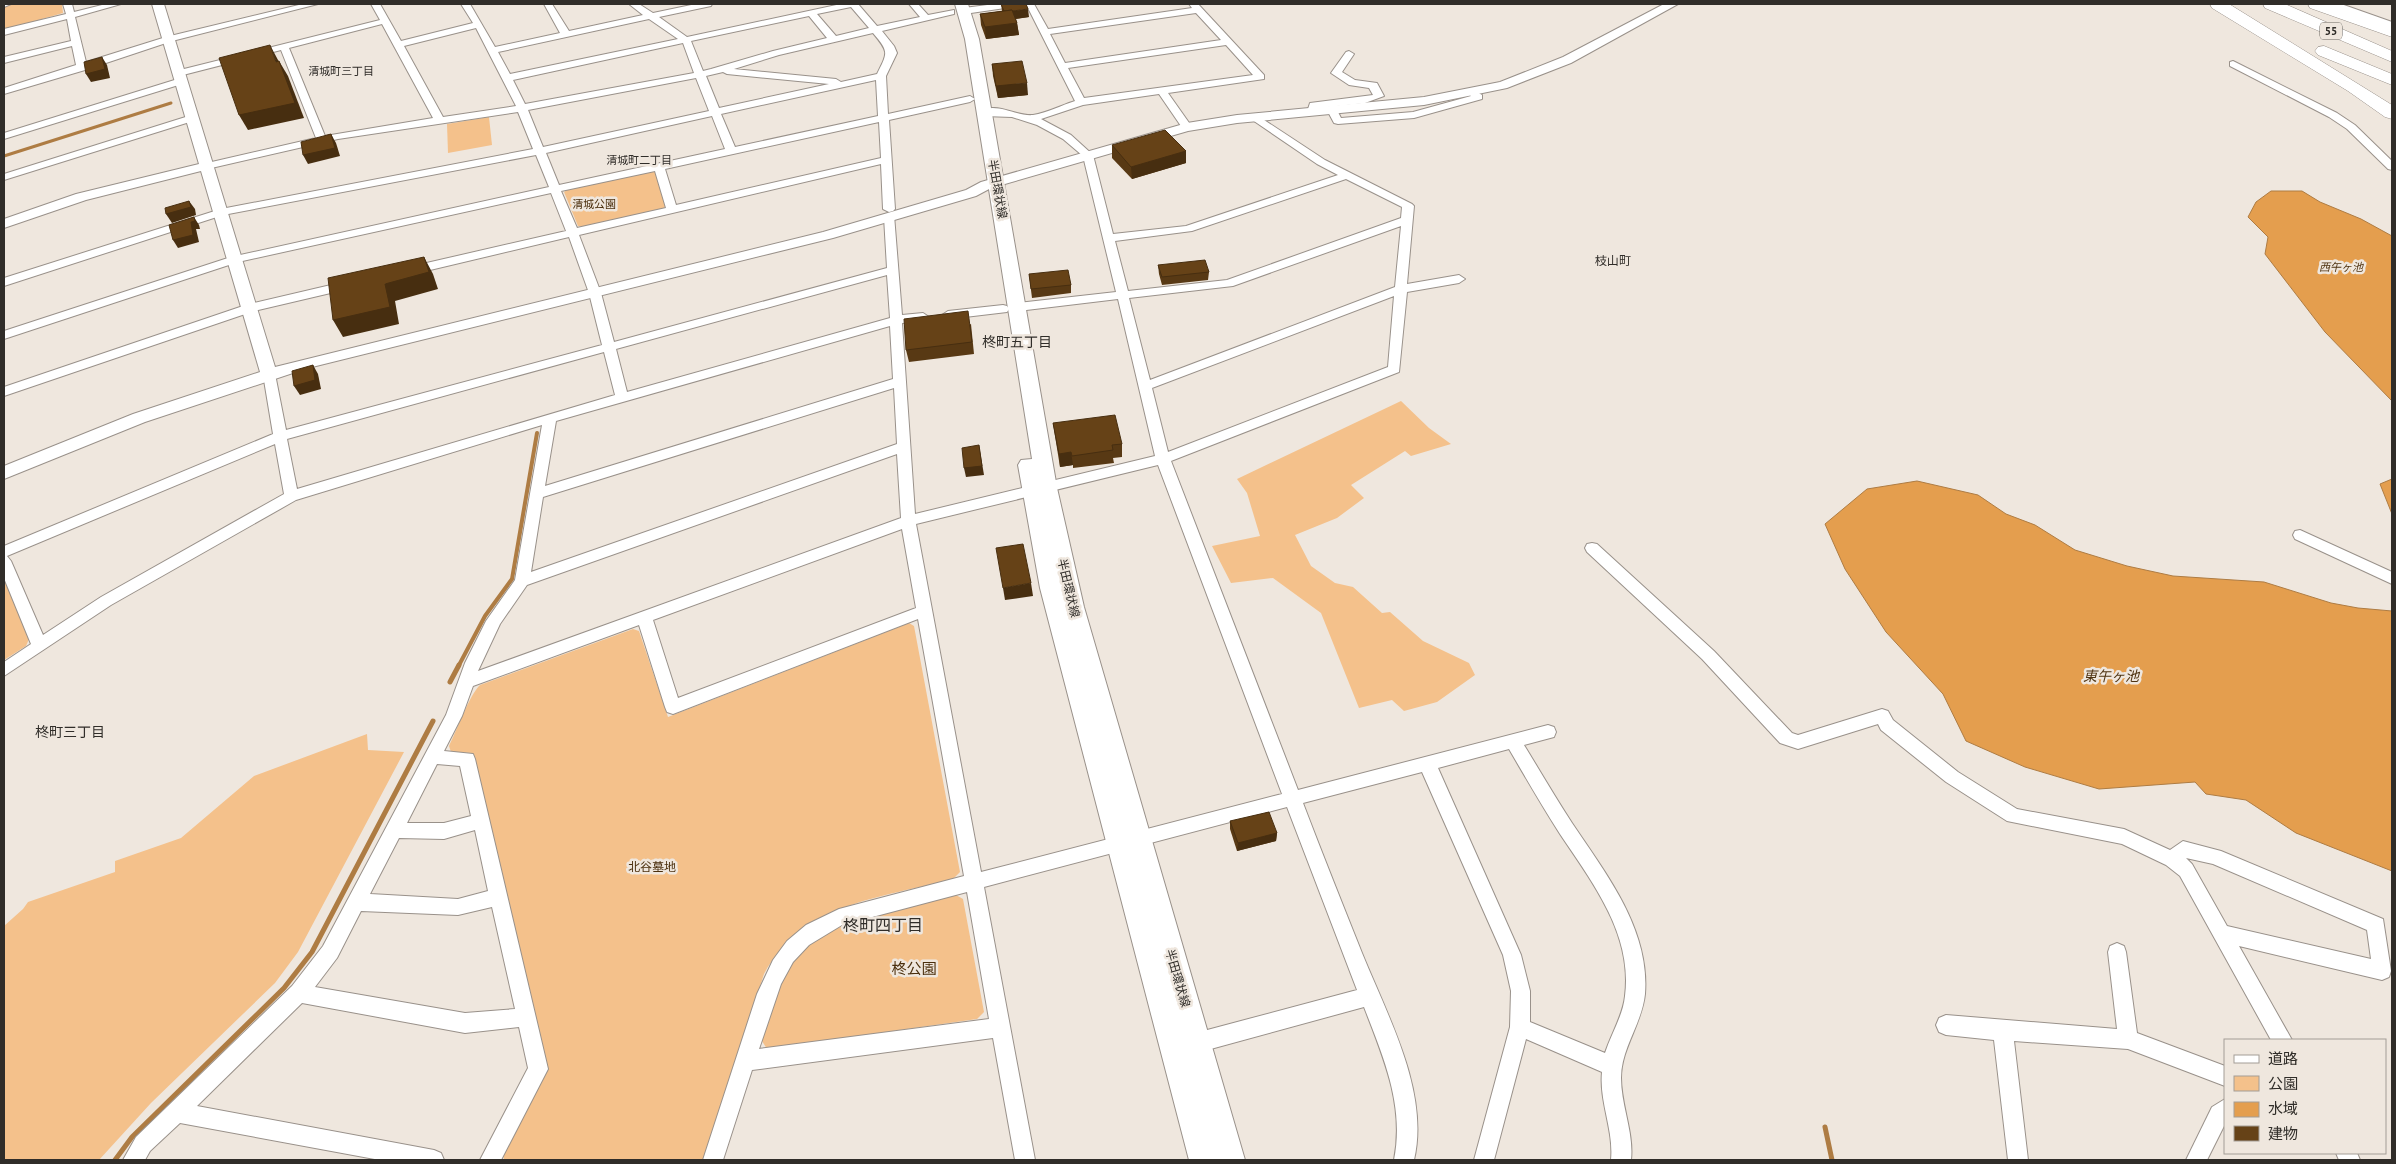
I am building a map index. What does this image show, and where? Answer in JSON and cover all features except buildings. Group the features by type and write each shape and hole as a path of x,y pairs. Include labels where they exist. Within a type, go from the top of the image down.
{"highway":[{"path":"2218,4 2392,112"},
{"path":"2229,4 2311,45 2392,80"},
{"name":"55","path":"2271,4 2392,56"},
{"name":"55","path":"2287,4 2392,49"},
{"path":"2316,4 2392,34"}],"main road":[{"name":"半田環状線","path":"956,8 972,39 977,106 1040,490 1073,607 1204,1160"},
{"name":"半田環状線","path":"1129,841 1196,1042 1230,1160"}],"street":[{"path":"68,4 82,68"},
{"path":"4,32 116,4"},
{"path":"161,4 169,39 206,166 268,370 291,496"},
{"path":"4,92 169,39 313,4"},
{"path":"376,4 438,120"},
{"path":"466,4 479,24 522,108 573,233 594,290 622,398"},
{"path":"548,4 565,33"},
{"path":"633,4 686,40 731,151"},
{"path":"492,50 708,4"},
{"path":"507,78 853,4 891,48 892,52 880,76 908,521 1025,1160"},
{"path":"913,4 925,17"},
{"path":"4,224 81,197 322,140 522,108 720,70 956,8 1012,4"},
{"path":"1030,4 1081,102"},
{"path":"4,463 137,410 268,370 828,235 890,213 972,193 991,183 1187,127 1255,117 1424,101 1472,92 1530,76 1551,68 1672,4"},
{"path":"2333,4 2392,26"},
{"path":"1031,119 1081,102 1260,77 1196,7 1045,32"},
{"path":"811,13 833,39"},
{"path":"4,136 180,77 284,47 385,21"},
{"path":"398,45 479,24"},
{"path":"4,60 77,42"},
{"path":"1063,66 1228,42"},
{"path":"284,47 322,140"},
{"path":"1312,112 1314,105 1365,100 1379,96 1373,85 1352,82 1336,74 1349,54"},
{"path":"2233,64 2333,115 2351,127 2392,167"},
{"path":"720,70 847,83"},
{"path":"4,282 221,212 539,151 715,114 880,76"},
{"path":"1162,91 1187,127"},
{"path":"4,335 235,259 883,118 977,106 1031,119 1076,142 1088,155 1163,459 1395,1061 1404,1089 1407,1124 1404,1160"},
{"path":"466,682 908,521 1163,459 1394,368 1408,206 1321,162 1255,117"},
{"path":"4,178 192,118"},
{"path":"399,273 886,160"},
{"path":"659,167 672,209"},
{"path":"1109,238 1188,229 1348,175"},
{"path":"4,670 106,601 291,496 550,418 896,320 1230,283 1407,220"},
{"path":"4,552 280,436 893,270"},
{"path":"1146,386 1402,289 1459,279"},
{"path":"4,392 250,308 360,282"},
{"path":"4,472 139,418 268,370"},
{"path":"537,494 899,382"},
{"path":"133,1160 144,1144 299,993 330,952 454,716 466,682 494,621 522,581 550,418"},
{"path":"522,581 902,447"},
{"path":"2300,536 2392,578"},
{"path":"1592,548 1708,655 1786,738 1798,742 1882,716 1887,725 1952,777 2013,816 2124,837 2172,859 2186,870 2281,1039"},
{"path":"4,562 40,646"},
{"path":"645,618 673,707 924,612"},
{"path":"713,1160 777,969 793,946 816,928 839,916 1548,732"},
{"path":"1512,741 1596,872 1617,910 1626,932 1636,974 1636,996 1612,1066 1611,1081 1623,1140 1621,1160"},
{"path":"432,757 467,759 538,1069 490,1160"},
{"path":"1427,763 1512,956 1519,980 1522,1004 1520,1027 1484,1160"},
{"path":"394,830 444,831 481,821"},
{"path":"2172,859 2183,849 2215,857 2376,926 2382,971 2222,933"},
{"path":"356,902 458,907 498,897"},
{"path":"2118,952 2128,1039"},
{"path":"299,993 465,1023 525,1017"},
{"path":"1196,1042 1369,996"},
{"path":"1946,1025 2002,1031 2128,1039 2224,1076"},
{"path":"745,1061 1001,1027"},
{"path":"1520,1027 1612,1066"},
{"path":"2002,1031 2018,1160"},
{"path":"2196,1160 2219,1114 2224,1110"},
{"path":"177,1112 434,1160"}],"green space":[{"path":"13,4 62,4 63,13 4,30 4,6"},
{"path":"489,117 492,145 448,153 447,124"},
{"name":"清城公園","path":"652,171 655,172 666,205 664,208 583,227 578,226 564,192"},
{"path":"1401,401 1429,428 1451,444 1411,456 1405,451 1351,485 1364,498 1337,518 1295,535 1311,566 1335,583 1353,587 1382,613 1390,612 1423,641 1469,663 1475,675 1437,702 1404,711 1392,700 1359,708 1321,613 1273,578 1231,583 1212,546 1260,536 1247,493 1237,479"},
{"path":"4,579 29,639 26,646 4,660"},
{"name":"北谷墓地","path":"909,623 914,626 960,872 953,879 846,907 822,918 800,932 780,950 764,974 703,1160 504,1160 503,1153 545,1069 472,753 451,752 449,746 476,690 480,685 633,629 639,631 668,717"},
{"path":"367,734 368,750 404,752 298,952 275,983 151,1103 99,1160 4,1160 4,926 28,902 115,872 115,861 181,838 254,776"},
{"name":"柊公園","path":"956,895 963,899 984,1012 977,1019 767,1049 762,1041 778,991 786,971 805,948 823,936 866,918"}],"water":[{"name":"西午ヶ池","path":"2271,191 2302,191 2320,202 2361,219 2392,236 2392,401 2325,332 2265,254 2268,237 2248,217 2256,202"},
{"path":"2392,479 2392,514 2380,484"},
{"name":"東午ヶ池","path":"1917,481 1978,495 2006,514 2035,525 2075,550 2127,566 2173,576 2264,582 2331,603 2392,611 2392,871 2296,833 2246,800 2206,794 2195,782 2099,789 2025,767 1966,741 1943,694 1886,632 1845,569 1825,524 1867,489"}],"waterway":[{"path":"4,156 171,103"},
{"path":"458,667 485,616 512,579 537,433"},
{"path":"450,682 459,665"},
{"path":"115,1160 132,1137 284,988 312,952 433,721"},
{"path":"1825,1127 1832,1160"}],"district":[{"name":"清城町三丁目","path":"341,71"},
{"name":"清城町二丁目","path":"639,160"},
{"name":"枝山町","path":"1613,260"},
{"name":"柊町五丁目","path":"1017,342"},
{"name":"柊町三丁目","path":"70,732"},
{"name":"柊町四丁目","path":"883,925"}]}
